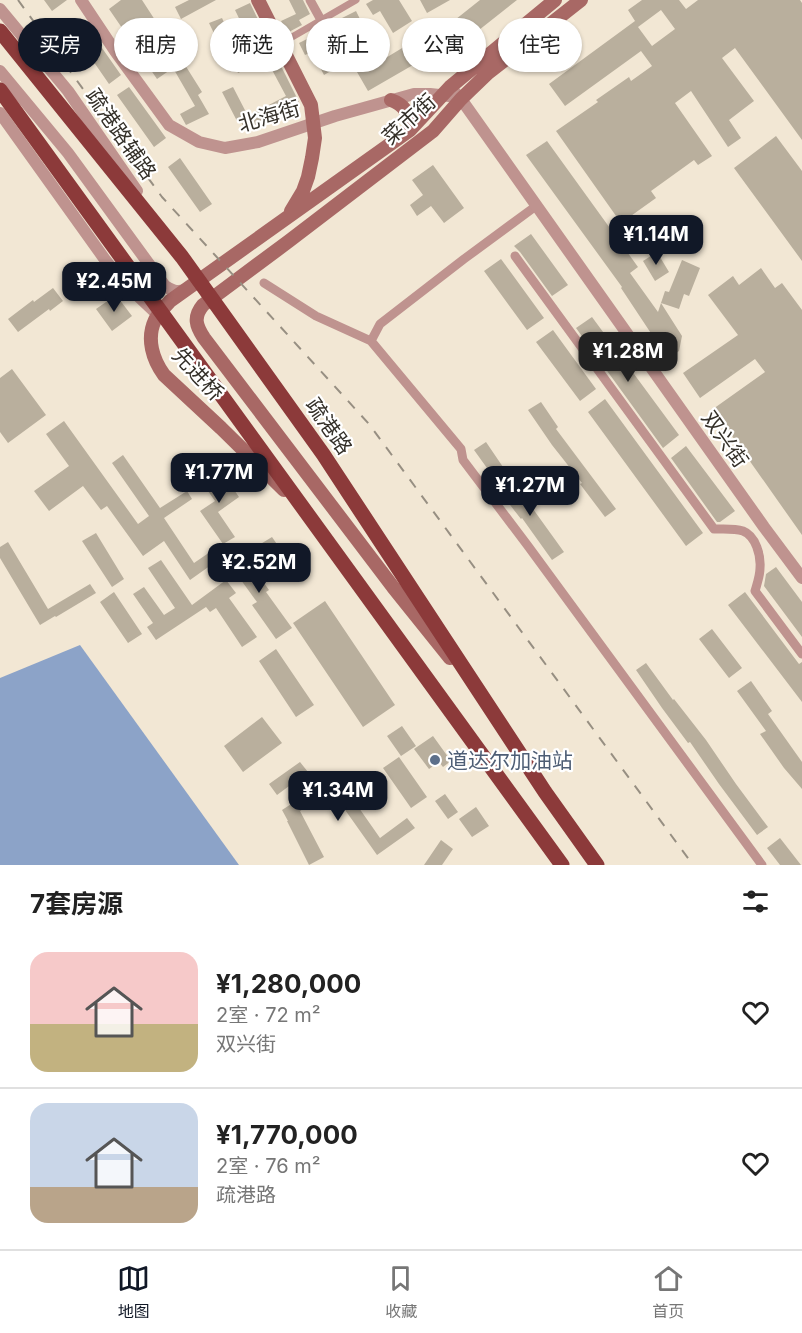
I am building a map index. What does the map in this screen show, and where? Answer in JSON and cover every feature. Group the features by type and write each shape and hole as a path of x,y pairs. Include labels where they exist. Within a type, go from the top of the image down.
{"highway":[{"name":"疏港路","path":"2,33 182,257 323,454 545,792 597,865"},
{"path":"0,90 562,865"}],"main road":[{"path":"258,0 267,18"},
{"name":"菜市街","path":"280,223 410,130 446,91 555,0"},
{"name":"菜市街","path":"289,242 433,131 488,73 581,0"},
{"path":"280,223 295,206 308,177 315,138 311,105 294,69"},
{"path":"391,100 400,103 404,108 411,122 410,130"},
{"name":"先进桥","path":"280,223 170,301 155,319 151,342 158,367 165,375 256,462 316,525"},
{"name":"先进桥","path":"289,242 203,305 196,316 196,323 204,338 393,587 492,711"}],"street":[{"name":"北海街","path":"81,0 169,125 199,142 225,148 258,142 335,116 414,94 446,91 461,99"},
{"path":"310,0 320,18"},
{"path":"324,18 356,0"},
{"name":"疏港路辅路","path":"0,9 68,92 182,257"},
{"path":"0,71 68,153 165,286 171,290 185,290"},
{"name":"双兴街","path":"461,99 802,578"},
{"path":"0,113 116,273 137,296 175,330"},
{"path":"371,341 380,324 536,206"},
{"path":"515,256 714,529 743,531 752,537 758,550 761,566 755,591 802,654"},
{"path":"264,283 316,316 371,341 461,449 463,460 762,865"},
{"path":"752,537 764,527"}],"water":[{"path":"80,645 239,865 0,865 0,678"}],"building":[{"path":"44,0 67,0 52,11"},
{"path":"121,0 142,0 154,18 115,18 109,9"},
{"path":"189,0 216,0 183,18 180,18 175,7"},
{"path":"289,0 303,0 310,14 299,20 302,25 294,29 294,18 287,18 296,14"},
{"path":"373,0 399,0 410,18 402,18 402,27 393,33 390,28 390,18 384,18 380,11 373,15 366,4"},
{"path":"420,0 450,0 427,13"},
{"path":"480,0 517,0 486,24 486,18 457,18"},
{"path":"642,0 679,0 686,9 698,0 800,0 802,3 802,140 735,48 722,58 754,101 729,120 741,138 728,147 691,91 675,103 712,156 698,165 694,160 651,191 656,198 621,223 556,131 629,77 631,81 652,66 641,51 565,106 549,84 565,72 582,72 582,60 635,21 628,10","holes":["661,10 675,29 652,46 638,27"]},
{"path":"250,3 257,18 239,18 235,10"},
{"path":"356,11 360,18 342,18"},
{"path":"306,40 306,55 305,55 299,43"},
{"path":"102,48 114,65 114,72 119,72 121,75 109,84 101,72"},
{"path":"402,48 402,71 368,91 357,72 390,72 390,55"},
{"path":"152,72 167,72 157,79"},
{"path":"175,72 189,72 202,92 198,95 209,114 186,125 180,114 195,106"},
{"path":"273,72 284,72 299,102 245,130 240,120 237,121 222,92 233,87 248,116 286,96"},
{"path":"129,87 166,138 154,147 117,95"},
{"path":"776,136 802,171 802,261 734,168"},
{"path":"547,141 638,267 630,273 658,312 661,303 682,336 679,351 668,359 622,287 526,155"},
{"path":"180,158 212,204 200,212 168,167"},
{"path":"433,165 464,208 444,223 431,206 417,216 410,205 423,195 412,180"},
{"path":"531,234 568,285 552,296 514,246"},
{"path":"657,252 669,272 655,281 643,261"},
{"path":"501,259 544,318 527,330 484,271"},
{"path":"682,260 700,268 689,296 684,294 679,309 661,303 665,291 669,292"},
{"path":"761,268 775,288 782,283 802,310 802,535 713,409 765,372 755,359 700,398 683,373 738,335 708,295 733,276 739,285"},
{"path":"53,288 63,301 18,332 8,319"},
{"path":"116,295 132,316 112,331 96,309"},
{"path":"592,317 679,435 663,448 576,328"},
{"path":"553,330 596,389 580,401 536,342"},
{"path":"12,369 46,415 8,443 0,432 0,378"},
{"path":"605,399 703,533 686,546 588,412"},
{"path":"541,402 558,427 556,429 616,509 605,517 528,410"},
{"path":"64,421 138,524 149,516 112,463 123,455 160,508 187,491 192,499 164,518 194,563 213,550 218,556 212,560 214,563 190,580 164,541 143,556 107,506 101,510 83,486 49,511 34,491 69,466 46,434"},
{"path":"486,442 503,467 492,475 474,450"},
{"path":"686,446 735,511 720,522 717,522 671,458"},
{"path":"219,468 239,497 218,512 235,537 223,544 200,511 215,501 201,481"},
{"path":"510,477 564,552 552,560 496,487"},
{"path":"96,533 124,579 112,587 82,541"},
{"path":"272,537 290,563 272,575 254,548"},
{"path":"8,542 48,609 90,584 96,593 40,625 0,558 0,547"},
{"path":"239,548 269,590 266,592 292,628 276,639 252,605 257,602 225,558"},
{"path":"161,560 192,605 226,580 236,593 229,598 257,637 242,647 216,608 210,612 206,607 156,640 147,627 153,623 133,594 144,587 164,615 175,608 148,568"},
{"path":"776,567 802,602 802,637 764,586 766,574"},
{"path":"114,592 142,634 128,643 100,602"},
{"path":"745,592 799,664 802,662 802,702 728,605"},
{"path":"325,601 395,705 363,727 293,623"},
{"path":"712,629 742,668 729,678 699,639"},
{"path":"276,649 314,705 296,717 259,661"},
{"path":"646,663 706,740 768,827 757,835 636,670"},
{"path":"751,681 772,711 768,714 802,762 802,789 760,734 766,731 737,691"},
{"path":"262,717 282,743 243,772 224,746"},
{"path":"402,726 416,746 401,756 387,736"},
{"path":"433,736 451,761 443,767 439,762 429,769 414,749"},
{"path":"399,757 427,797 411,808 383,768"},
{"path":"300,762 308,772 277,795 269,784"},
{"path":"336,775 380,838 407,818 415,828 377,855 331,790 300,811 324,857 309,865 282,810"},
{"path":"445,794 458,812 448,819 435,801"},
{"path":"476,807 489,826 472,837 459,819"},
{"path":"780,838 801,865 780,865 767,848"},
{"path":"441,840 453,849 442,865 424,865"}],"railway":[{"path":"18,0 162,197 369,424 693,865"}],"place":[{"name":"道达尔加油站","path":"435,760"}]}
